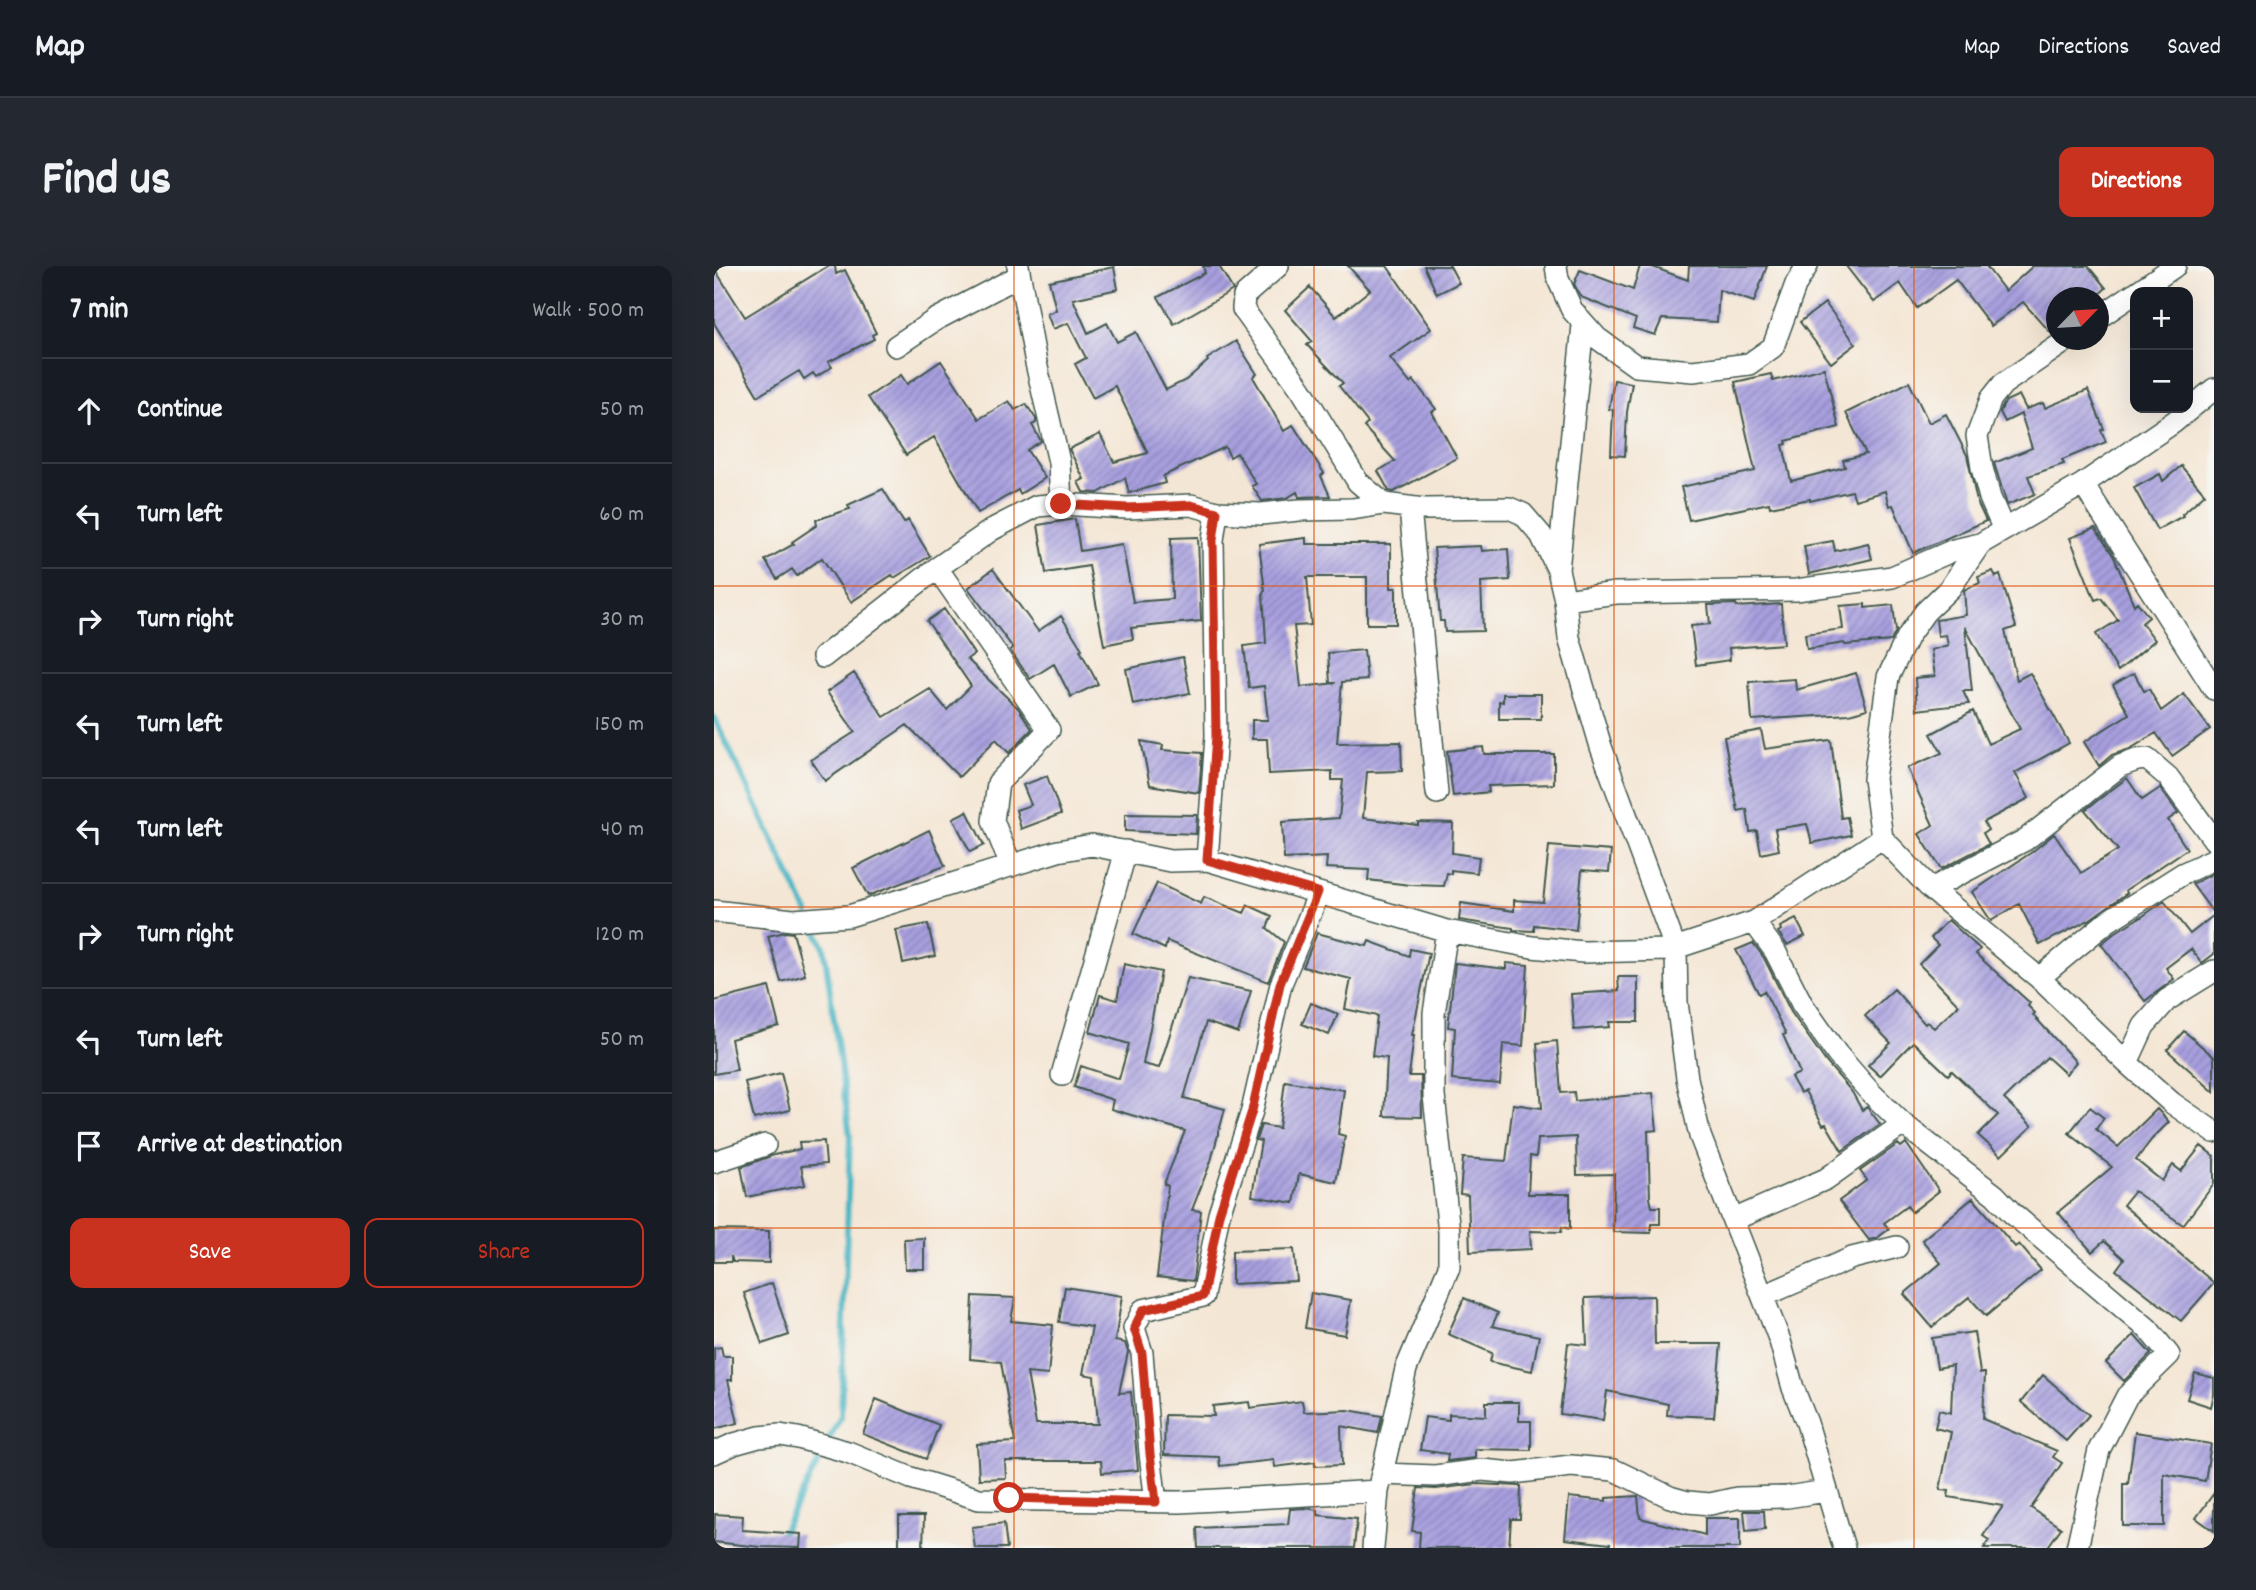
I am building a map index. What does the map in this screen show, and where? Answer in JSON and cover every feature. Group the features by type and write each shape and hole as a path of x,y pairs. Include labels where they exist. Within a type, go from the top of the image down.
{"street":[{"path":"1278,266 1244,296 1243,309 1301,389 1358,482 1384,504"},
{"path":"1556,266 1564,296 1583,325 1597,338 1636,366 1693,371 1749,364 1773,347 1796,284 1807,266"},
{"path":"2145,287 2175,266"},
{"path":"896,346 1018,271 1059,462 1061,504"},
{"path":"2109,311 2130,297"},
{"path":"1558,570 1583,325"},
{"path":"2004,530 1990,498 1977,436 1991,399 2003,384 2052,350"},
{"path":"1565,600 1616,593 1796,590 1874,582 1892,577 1954,550 1980,544 2083,484 2174,422 2214,389"},
{"path":"1352,509 1358,482"},
{"path":"2083,484 2214,689"},
{"path":"823,657 937,568 993,529 1037,506 1061,504 1127,508 1191,505 1217,512 1261,514 1352,509 1384,504 1410,508 1509,508 1523,514 1541,535 1558,570 1565,600 1569,638 1601,747 1676,950 1677,1002 1687,1078 1700,1136 1780,1341 1844,1548"},
{"path":"1410,508 1437,793"},
{"path":"1207,860 1216,736 1213,540 1217,512"},
{"path":"1980,544 1950,588 1926,612 1908,636 1888,677 1874,779 1882,838 1931,889 2039,978 2172,1103 2214,1132"},
{"path":"937,568 1049,730 998,783 993,821 1011,866"},
{"path":"1931,889 2025,840 2120,766 2137,760 2147,759 2168,777 2214,840"},
{"path":"714,911 793,920 849,916 1069,848 1092,845 1170,861 1207,860 1447,931 1532,947 1583,952 1676,950 1754,922 1882,838"},
{"path":"1062,1074 1126,852"},
{"path":"2039,978 2108,920 2184,873 2214,859"},
{"path":"1156,1502 1142,1353 1134,1328 1143,1310 1203,1296 1219,1214 1252,1111 1280,984 1318,892"},
{"path":"1754,922 1775,951 1802,1004 1837,1054 1870,1093 1903,1124 1995,1195 2012,1213 2148,1329 2169,1355 2127,1396 2099,1450 2077,1548"},
{"path":"1373,1548 1380,1482 1406,1369 1449,1267 1449,1232 1434,1096 1434,1013 1447,931"},
{"path":"2127,1063 2144,1026 2167,1000 2214,971"},
{"path":"1732,1220 1826,1179 1903,1124"},
{"path":"714,1163 765,1145"},
{"path":"1763,1297 1852,1258 1897,1247"},
{"path":"714,1454 734,1444 759,1437 798,1438 848,1452 911,1478 979,1499 1156,1502 1482,1470 1513,1473 1571,1466 1614,1470 1670,1497 1688,1502 1710,1504 1737,1498 1787,1497 1826,1491"}],"building":[{"path":"828,266 835,266 836,274 845,270 876,333 872,335 874,339 828,362 832,367 816,377 813,373 804,379 799,371 758,396 714,323 714,268 745,317"},
{"path":"1203,266 1219,266 1233,290 1174,324 1158,297 1205,273"},
{"path":"1348,266 1387,266 1431,329 1390,358 1410,383 1413,380 1436,409 1432,412 1457,458 1394,492 1389,491 1378,471 1395,461 1364,427 1368,423 1339,386 1343,383 1307,345 1312,341 1285,310 1310,287 1336,317 1370,290"},
{"path":"1424,266 1450,266 1459,283 1437,294"},
{"path":"1640,266 1650,266 1688,280 1689,266 1767,266 1754,302 1719,290 1717,322 1662,319 1655,335 1633,328 1636,319 1581,297 1574,284 1580,270 1633,290"},
{"path":"1846,266 1986,266 2005,291 2033,266 2088,266 2105,287 2046,287 2046,327 2023,302 1991,326 1956,280 1917,308 1900,283 1874,302"},
{"path":"1114,267 1118,289 1073,299 1088,333 1107,323 1117,342 1136,332 1166,390 1186,380 1208,361 1207,359 1236,341 1257,374 1253,377 1284,431 1293,425 1324,473 1321,476 1330,496 1299,497 1297,492 1287,498 1262,501 1252,486 1256,484 1237,453 1230,457 1225,447 1163,476 1165,483 1129,493 1125,478 1098,493 1083,492 1078,482 1084,479 1069,449 1100,434 1114,462 1148,453 1115,386 1093,398 1075,364 1086,358 1068,323 1053,329 1047,314 1056,310 1049,281"},
{"path":"1825,303 1856,344 1831,363 1800,322"},
{"path":"941,361 979,419 1009,401 1015,410 1026,404 1036,419 1036,423 1032,425 1041,441 1027,450 1045,478 1020,494 1018,490 978,513 934,437 906,455 868,397 901,375 907,384"},
{"path":"1824,368 1839,427 1786,441 1787,444 1783,445 1791,481 1845,467 1843,460 1866,454 1846,413 1909,382 1929,423 1946,414 1967,455 1977,502 1986,521 1913,553 1893,505 1889,506 1885,491 1855,500 1852,491 1770,507 1769,503 1689,520 1681,487 1755,471 1735,382 1771,374 1773,381"},
{"path":"1614,380 1632,383 1627,412 1625,456 1611,455 1613,410 1609,409"},
{"path":"2088,390 2104,429 2101,430 2106,442 2062,460 2064,464 2028,476 2035,494 2007,505 1994,463 2032,448 2021,414 2005,422 2000,412 2006,401 2019,395 2026,409 2043,403 2045,408"},
{"path":"2181,466 2205,494 2182,514 2183,516 2157,530 2134,488 2160,474 2163,481"},
{"path":"883,489 904,523 908,520 930,556 894,578 892,575 851,602 822,558 797,576 792,569 777,579 765,560 794,544 792,542 817,525 816,520 850,509 848,505"},
{"path":"1075,519 1080,551 1122,544 1133,602 1172,599 1171,538 1198,537 1201,621 1131,628 1133,639 1104,645 1089,566 1046,573 1038,525"},
{"path":"2095,528 2114,557 2134,605 2137,602 2149,617 2142,623 2155,640 2118,671 2096,634 2118,620 2101,598 2095,600 2070,538"},
{"path":"1306,538 1306,544 1391,544 1391,588 1396,588 1396,624 1367,624 1367,577 1307,577 1311,625 1294,626 1301,687 1336,683 1330,683 1328,653 1364,650 1367,680 1342,682 1337,743 1401,742 1402,771 1367,772 1363,818 1418,825 1418,822 1453,823 1452,853 1479,857 1477,873 1451,870 1451,874 1447,873 1444,886 1411,885 1368,880 1369,870 1326,868 1327,857 1284,859 1282,822 1339,818 1343,780 1332,780 1332,771 1269,774 1267,739 1252,739 1252,720 1268,720 1264,686 1249,688 1244,646 1266,643 1265,591 1259,544"},
{"path":"1833,541 1835,551 1868,543 1872,559 1809,574 1804,546"},
{"path":"1481,546 1482,551 1508,549 1510,580 1481,582 1483,631 1445,632 1444,621 1440,621 1434,548"},
{"path":"993,569 1038,631 1061,616 1082,649 1080,650 1098,684 1071,697 1054,664 1030,679 1010,650 1013,648 968,588"},
{"path":"1993,571 1996,577 2000,575 2016,627 2005,631 2017,680 2030,673 2069,743 2015,773 2029,798 1984,822 1988,830 1983,833 1989,844 1941,869 1919,834 1933,825 1907,768 1942,753 1931,734 1973,711 1988,744 2020,729 1965,627 1972,691 1963,691 1969,704 1917,710 1915,678 1935,676 1931,650 1948,645 1946,635 1938,636 1936,620 1966,615 1964,590 1980,583 1978,577"},
{"path":"1736,604 1737,607 1781,604 1784,644 1729,648 1730,660 1696,665 1691,626 1710,624 1708,605"},
{"path":"1865,604 1865,608 1893,605 1896,631 1891,641 1844,643 1807,649 1805,634 1843,629 1840,606"},
{"path":"944,609 974,654 967,659 1018,708 1032,729 1009,753 996,739 959,777 907,725 825,781 811,760 855,732 827,692 854,673 884,717 930,689 947,710 971,686 927,621"},
{"path":"1183,657 1190,693 1133,705 1126,669"},
{"path":"1856,673 1867,709 1849,714 1752,720 1749,682 1795,679 1796,690"},
{"path":"2134,673 2144,691 2149,689 2161,711 2184,694 2210,729 2172,756 2156,733 2130,749 2112,755 2099,766 2084,742 2129,714 2113,685"},
{"path":"1503,694 1541,694 1541,719 1499,719 1499,701 1503,702"},
{"path":"1761,730 1765,749 1831,740 1841,818 1847,817 1851,835 1812,843 1807,824 1775,829 1779,850 1761,854 1757,831 1750,832 1747,809 1738,811 1724,737"},
{"path":"1141,741 1163,745 1162,750 1202,753 1199,793 1150,785"},
{"path":"1483,747 1484,754 1554,754 1554,784 1488,786 1489,792 1453,796 1447,751"},
{"path":"1047,776 1061,814 1021,829 1016,810 1031,805 1023,785"},
{"path":"2127,778 2142,800 2160,788 2178,813 2168,820 2187,849 2126,890 2127,893 2089,920 2040,945 2019,904 1991,921 1972,892 2054,834 2081,873 2118,850 2085,810"},
{"path":"967,811 984,845 970,852 953,818"},
{"path":"1125,814 1197,815 1196,834 1125,831"},
{"path":"929,830 945,866 868,896 853,868"},
{"path":"1549,846 1611,851 1609,872 1582,870 1576,930 1534,925 1534,931 1513,930 1459,920 1461,903 1514,911 1514,900 1543,902"},
{"path":"2214,873 2214,914 2192,884"},
{"path":"1157,883 1201,904 1204,897 1244,913 1248,905 1272,916 1267,928 1284,942 1268,982 1167,941 1165,949 1133,934"},
{"path":"2164,901 2190,934 2214,915 2214,954 2202,963 2191,949 2166,968 2174,979 2145,1001 2101,944"},
{"path":"1796,919 1805,936 1787,945 1778,932 1780,927"},
{"path":"1948,920 1980,949 1976,954 2030,1003 2028,1006 2035,1013 2033,1015 2076,1062 2066,1074 2047,1057 2004,1099 2032,1126 2001,1156 1978,1135 1998,1115 1952,1071 1948,1075 1913,1042 1880,1076 1868,1065 1891,1043 1865,1016 1894,989 1925,1024 1927,1022 1934,1028 1959,1005 1919,964 1938,945 1931,938"},
{"path":"928,924 935,956 903,963 896,930"},
{"path":"793,933 805,975 781,982 768,936"},
{"path":"1317,933 1367,946 1369,941 1409,956 1410,949 1429,953 1412,1035 1409,1076 1421,1076 1422,1117 1384,1116 1387,1058 1372,1056 1377,1016 1345,1009 1351,979 1303,967"},
{"path":"1753,943 1764,958 1791,1012 1826,1062 1852,1092 1862,1110 1867,1107 1880,1124 1842,1151 1826,1124 1823,1125 1805,1091 1800,1093 1791,1077 1800,1073 1783,1035 1786,1034 1764,991 1759,994 1736,950"},
{"path":"1455,963 1506,969 1506,963 1528,965 1523,1046 1503,1044 1500,1084 1452,1080 1455,1028 1448,1027"},
{"path":"1124,964 1161,972 1143,1064 1159,1068 1188,978 1251,991 1238,1033 1206,1022 1184,1098 1225,1109 1211,1161 1192,1210 1201,1211 1193,1281 1157,1277 1168,1186 1164,1184 1185,1131 1111,1109 1113,1100 1074,1087 1081,1066 1119,1079 1129,1044 1090,1032 1100,995 1117,1000"},
{"path":"1618,977 1638,977 1638,1022 1609,1022 1610,1027 1574,1030 1571,994 1619,991"},
{"path":"769,987 779,1026 731,1039 737,1070 714,1074 714,1001"},
{"path":"1311,1003 1338,1014 1329,1035 1302,1024"},
{"path":"2184,1031 2214,1057 2214,1092 2167,1050"},
{"path":"1557,1041 1561,1093 1574,1092 1575,1101 1653,1093 1657,1130 1648,1131 1650,1198 1652,1207 1660,1207 1660,1224 1651,1224 1651,1233 1613,1232 1614,1174 1577,1175 1576,1137 1538,1139 1536,1157 1530,1156 1528,1194 1570,1194 1570,1229 1562,1227 1561,1232 1530,1231 1531,1249 1470,1252 1468,1195 1460,1194 1463,1158 1506,1161 1513,1104 1542,1108 1537,1043"},
{"path":"781,1073 790,1110 754,1119 745,1082"},
{"path":"1285,1081 1344,1090 1338,1134 1345,1136 1336,1182 1299,1174 1294,1203 1252,1196 1261,1141 1256,1140 1261,1125 1279,1128"},
{"path":"2090,1107 2104,1118 2096,1129 2118,1147 2157,1109 2169,1122 2136,1160 2162,1181 2173,1165 2181,1171 2201,1146 2214,1156 2214,1184 2183,1225 2134,1191 2123,1205 2214,1283 2181,1321 2116,1270 2124,1259 2104,1241 2092,1252 2058,1212 2112,1167 2069,1133"},
{"path":"824,1141 826,1164 801,1166 805,1185 747,1197 741,1167 800,1149 799,1142"},
{"path":"1906,1143 1939,1191 1912,1212 1907,1206 1884,1223 1889,1229 1877,1238 1869,1240 1839,1201 1867,1180 1860,1171 1898,1144 1901,1147"},
{"path":"1973,1198 2015,1247 2019,1244 2041,1270 1986,1316 1969,1297 1932,1327 1904,1294 1941,1263 1922,1240"},
{"path":"714,1230 769,1231 769,1263 733,1262 731,1256 731,1262 714,1262"},
{"path":"924,1238 924,1269 905,1269 904,1239"},
{"path":"1294,1249 1297,1281 1232,1284 1232,1251"},
{"path":"772,1283 789,1335 762,1344 744,1293"},
{"path":"1065,1287 1122,1296 1115,1341 1125,1343 1128,1352 1119,1393 1131,1392 1138,1470 1102,1473 1101,1461 1005,1461 1006,1478 979,1479 977,1444 1015,1442 1001,1362 970,1359 973,1296 1015,1298 1011,1321 1053,1325 1048,1375 1027,1373 1036,1424 1098,1424 1094,1376 1083,1374 1092,1327 1059,1322"},
{"path":"1311,1293 1351,1300 1345,1335 1305,1328"},
{"path":"1654,1296 1655,1344 1721,1344 1714,1417 1667,1415 1668,1404 1607,1391 1603,1420 1560,1414 1568,1343 1587,1345 1585,1298"},
{"path":"1464,1298 1498,1313 1492,1326 1539,1336 1532,1371 1490,1362 1492,1353 1448,1334"},
{"path":"1974,1332 1980,1373 1985,1373 1983,1419 2057,1451 2053,1457 2062,1463 2031,1508 2061,1528 2047,1548 1984,1548 1989,1540 1983,1536 2003,1506 1948,1497 1949,1491 1940,1490 1951,1432 1935,1428 1939,1410 1951,1413 1953,1365 1937,1368 1932,1338"},
{"path":"2134,1335 2151,1354 2124,1381 2106,1363"},
{"path":"721,1347 723,1356 732,1356 732,1380 728,1380 738,1423 714,1429 714,1348"},
{"path":"2195,1373 2214,1378 2211,1407 2187,1399"},
{"path":"2043,1375 2089,1415 2066,1441 2021,1402"},
{"path":"876,1399 939,1425 926,1459 863,1434"},
{"path":"1302,1401 1304,1412 1348,1410 1382,1416 1378,1433 1341,1426 1342,1465 1315,1466 1315,1462 1275,1467 1274,1460 1220,1466 1219,1457 1164,1455 1165,1415 1214,1416 1213,1406 1249,1402 1250,1408"},
{"path":"1486,1402 1519,1402 1519,1421 1531,1421 1531,1450 1475,1449 1475,1458 1447,1461 1448,1454 1420,1450 1425,1417 1449,1420 1449,1414 1486,1416"},
{"path":"2135,1432 2211,1444 2205,1481 2164,1474 2164,1526 2123,1526 2123,1484 2128,1484"},
{"path":"1476,1484 1521,1486 1520,1519 1511,1519 1509,1548 1419,1548 1420,1532 1412,1531 1418,1488 1436,1489"},
{"path":"2214,1493 2214,1531 2196,1518"},
{"path":"1638,1496 1640,1518 1705,1535 1705,1518 1740,1518 1740,1548 1610,1548 1610,1544 1565,1539 1569,1497 1606,1501 1606,1498"},
{"path":"1290,1509 1318,1510 1318,1515 1357,1519 1354,1548 1198,1548 1197,1528 1288,1524"},
{"path":"1744,1511 1764,1511 1765,1529 1746,1531"},
{"path":"715,1514 743,1516 742,1530 801,1534 800,1548 714,1542"},
{"path":"899,1516 924,1516 923,1548 899,1548"},
{"path":"1004,1523 1007,1548 975,1548 972,1527"}],"waterway":[{"path":"714,717 808,914"},
{"path":"813,924 824,947 850,1136 841,1416 828,1441"},
{"path":"774,1548 824,1451"}],"route":[{"path":"1009,1498 1156,1502 1142,1353 1134,1328 1143,1310 1203,1296 1219,1214 1252,1111 1280,984 1318,892 1207,860 1216,736 1213,540 1217,512 1191,505 1127,508 1061,504"}]}
